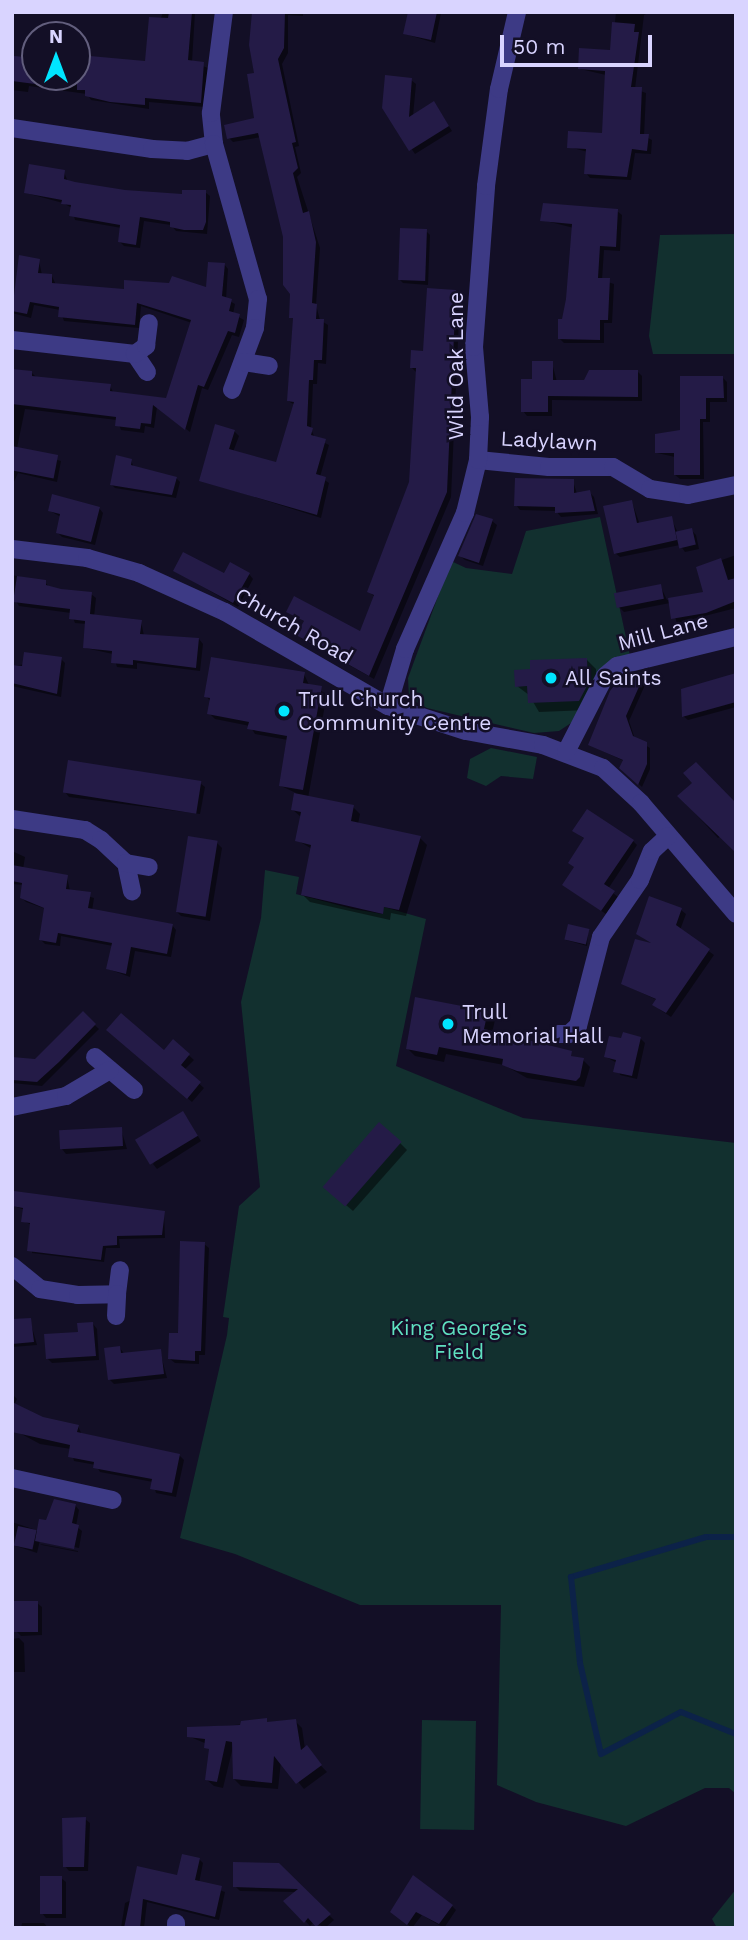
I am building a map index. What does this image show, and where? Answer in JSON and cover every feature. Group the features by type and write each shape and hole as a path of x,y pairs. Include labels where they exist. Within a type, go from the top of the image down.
{"street":[{"path":"224,12 211,113 214,144 258,299 244,362 232,390"},
{"name":"Wild Oak Lane","path":"388,706 405,649 465,513 478,460 481,417 474,346 486,186 499,89 517,12"},
{"path":"13,132 152,149 187,150 214,144"},
{"path":"12,340 135,354 146,346 149,323"},
{"path":"135,354 147,372"},
{"path":"244,362 269,366"},
{"name":"Ladylawn","path":"478,460 548,467 613,467 650,489 688,495 736,485"},
{"name":"Church Road","path":"12,549 87,558 178,588 388,706 466,731 566,752 603,768 668,836 736,914"},
{"name":"Mill Lane","path":"566,752 605,676 617,666 736,636"},
{"path":"12,819 85,830 126,863 149,867"},
{"path":"558,1034 569,1034 578,1026 601,937 640,880 652,851 668,836"},
{"path":"126,863 132,891"},
{"path":"95,1057 134,1090"},
{"path":"12,1107 66,1096 110,1070"},
{"path":"13,1268 40,1289 59,1294 117,1294"},
{"path":"116,1316 120,1270"},
{"path":"12,1478 113,1500"}],"green space":[{"path":"736,234 736,354 653,354 649,336 660,235"},
{"path":"600,517 630,656 574,721 559,731 534,733 427,708 409,698 408,678 451,561 466,568 512,574 526,531"},
{"path":"491,748 537,757 533,779 501,776 486,786 467,778 470,759"},
{"name":"King George's Field","path":"265,870 299,877 296,894 353,909 382,914 384,907 426,919 396,1066 523,1118 736,1143 736,1794 729,1788 705,1788 626,1826 536,1802 497,1785 501,1605 360,1605 235,1554 180,1538 227,1335 229,1318 223,1317 239,1206 260,1187 241,1002 261,918"},
{"path":"422,1720 476,1721 474,1830 420,1829"},
{"path":"736,1889 736,1928 717,1928 712,1919"}],"building":[{"path":"169,12 192,12 188,60 204,62 201,103 145,98 145,105 110,102 85,96 85,91 91,91 91,56 145,61 149,17 168,18"},
{"path":"252,12 285,12 284,48 278,59 296,142 292,143 298,168 293,173 303,213 309,211 316,242 312,303 317,304 316,319 324,319 322,360 314,360 313,380 309,380 307,426 313,428 311,435 326,439 316,474 326,477 317,515 199,481 215,424 235,430 229,449 276,462 294,402 287,401 293,318 289,318 290,294 283,285 283,237 258,133 227,139 224,125 254,118 247,74 254,73 249,45"},
{"path":"408,12 437,12 431,40 403,34"},
{"path":"612,22 635,24 634,32 639,32 631,87 642,87 640,134 649,134 647,151 632,149 627,177 584,174 586,149 567,148 568,131 602,133 605,71 578,69 579,48 610,50"},
{"path":"14,56 21,57 21,82 12,81"},
{"path":"385,75 412,78 409,117 434,101 449,126 409,151 382,108"},
{"path":"29,164 65,170 64,179 75,182 125,190 182,194 182,190 206,190 206,222 203,230 184,230 170,227 170,222 140,217 136,245 118,242 120,225 69,216 71,205 61,204 62,200 24,193"},
{"path":"543,203 618,209 616,247 600,246 598,278 610,278 608,320 600,320 600,340 558,339 558,319 562,319 566,299 572,224 540,221"},
{"path":"400,228 427,229 425,281 398,280"},
{"path":"19,255 40,259 38,273 52,274 52,283 124,289 124,280 169,283 172,276 206,287 208,262 225,263 222,296 232,299 229,311 240,314 235,333 228,331 204,387 198,385 185,430 153,405 151,424 141,423 140,429 115,426 116,417 12,404 12,369 32,371 32,376 111,384 110,391 166,398 191,320 137,303 135,325 58,317 59,307 30,302 27,314 12,311"},
{"path":"427,288 456,290 447,492 369,676 296,635 304,621 286,612 294,596 360,631 374,595 367,592 409,482 416,368 410,368 411,350 423,351"},
{"path":"532,361 553,361 553,380 584,380 589,370 638,370 638,397 548,396 548,412 521,412 521,379 532,379"},
{"path":"680,376 723,376 724,398 706,398 706,419 700,419 700,475 674,475 674,453 655,453 655,434 680,430"},
{"path":"12,446 58,455 54,479 12,470"},
{"path":"116,455 132,459 131,465 177,477 172,495 110,485"},
{"path":"515,478 574,479 574,493 590,490 595,511 555,513 555,507 514,506"},
{"path":"52,494 100,507 91,542 56,533 60,514 48,511"},
{"path":"632,500 637,523 672,516 677,540 614,554 603,506"},
{"path":"476,514 493,519 479,563 458,556"},
{"path":"692,528 696,545 679,548 675,532"},
{"path":"183,552 224,573 230,562 250,573 233,603 173,571"},
{"path":"721,558 728,580 736,578 736,601 706,613 671,619 668,598 703,592 696,567"},
{"path":"17,576 46,580 46,585 61,589 92,592 90,614 142,620 140,634 199,638 196,668 133,660 133,665 111,663 112,651 83,648 85,621 69,619 70,609 13,602"},
{"path":"661,584 664,599 617,608 614,593"},
{"path":"24,652 62,657 57,694 12,683 12,665 22,666"},
{"path":"211,657 305,672 303,683 322,686 303,790 279,786 287,736 247,729 249,722 207,714 210,698 204,697"},
{"name":"All Saints","path":"587,658 588,684 579,701 528,703 527,686 515,687 514,670 530,669 530,660"},
{"path":"646,671 626,716 633,736 647,742 647,764 638,785 619,768 623,760 588,745 610,691 622,676"},
{"path":"736,673 736,702 682,717 681,689"},
{"path":"68,760 201,781 196,814 63,793"},
{"path":"696,762 736,803 736,853 677,796 692,783 683,773"},
{"path":"294,793 354,805 351,821 421,836 399,910 384,907 383,914 301,895 311,845 295,841 301,812 291,810"},
{"path":"587,809 634,840 604,884 615,891 601,911 562,885 574,867 568,863 584,838 572,831"},
{"path":"188,836 218,841 206,917 176,912"},
{"path":"12,865 68,875 66,889 91,892 88,908 173,924 167,954 131,947 126,974 106,969 112,943 58,933 56,943 39,940 44,908 20,898 22,883 12,881"},
{"path":"649,896 682,908 676,925 710,949 666,1013 652,1005 656,999 621,984 635,939 651,943 636,934"},
{"path":"568,924 589,929 586,945 564,940"},
{"path":"415,997 488,1011 484,1029 572,1051 571,1056 584,1058 580,1077 576,1081 517,1071 502,1065 503,1059 439,1047 437,1055 406,1049"},
{"path":"83,1011 96,1024 59,1062 37,1082 12,1080 12,1057 35,1059"},
{"path":"121,1013 164,1050 173,1039 190,1054 181,1065 201,1082 187,1099 106,1030"},
{"path":"623,1032 641,1037 632,1076 613,1072 616,1060 604,1057 609,1036 621,1038"},
{"path":"183,1111 198,1136 150,1165 135,1140"},
{"path":"379,1122 402,1142 345,1207 323,1187"},
{"path":"122,1127 123,1146 60,1149 59,1130"},
{"path":"14,1191 165,1211 162,1235 117,1236 117,1245 103,1246 101,1260 27,1251 30,1223 21,1222 23,1208 12,1206"},
{"path":"180,1241 205,1242 201,1351 195,1351 195,1361 168,1359 169,1333 178,1333"},
{"path":"31,1318 34,1342 12,1344 12,1319"},
{"path":"93,1322 96,1356 46,1359 44,1334 78,1332 77,1323"},
{"path":"120,1346 121,1353 161,1349 164,1374 108,1380 104,1348"},
{"path":"12,1402 43,1417 79,1425 77,1432 180,1454 172,1493 150,1489 152,1479 93,1468 94,1462 68,1457 70,1445 12,1432"},
{"path":"54,1499 76,1504 72,1523 79,1525 74,1549 35,1541 39,1519 46,1520"},
{"path":"18,1526 37,1530 32,1550 14,1546"},
{"path":"14,1601 38,1601 38,1632 14,1632"},
{"path":"267,1718 267,1722 296,1719 301,1750 307,1745 322,1765 296,1784 274,1756 272,1783 233,1779 232,1742 226,1741 217,1782 205,1780 209,1749 204,1748 205,1739 187,1737 187,1727 240,1725 241,1721"},
{"path":"86,1817 84,1867 63,1867 62,1818"},
{"path":"182,1854 200,1858 195,1880 222,1886 215,1917 143,1899 140,1928 124,1928 137,1866 177,1875"},
{"path":"233,1862 279,1863 331,1914 316,1927 308,1918 304,1923 283,1901 298,1889 233,1887"},
{"path":"413,1875 453,1905 439,1924 416,1912 407,1925 390,1912"},
{"path":"40,1876 62,1876 62,1914 40,1914"}],"waterway":[{"path":"736,1537 706,1537 571,1577 580,1663 601,1754 681,1712 736,1734"}],"place":[{"name":"All Saints","path":"551,678"},
{"name":"Trull Church Community Centre","path":"284,711"},
{"name":"Trull Memorial Hall","path":"448,1024"}]}
